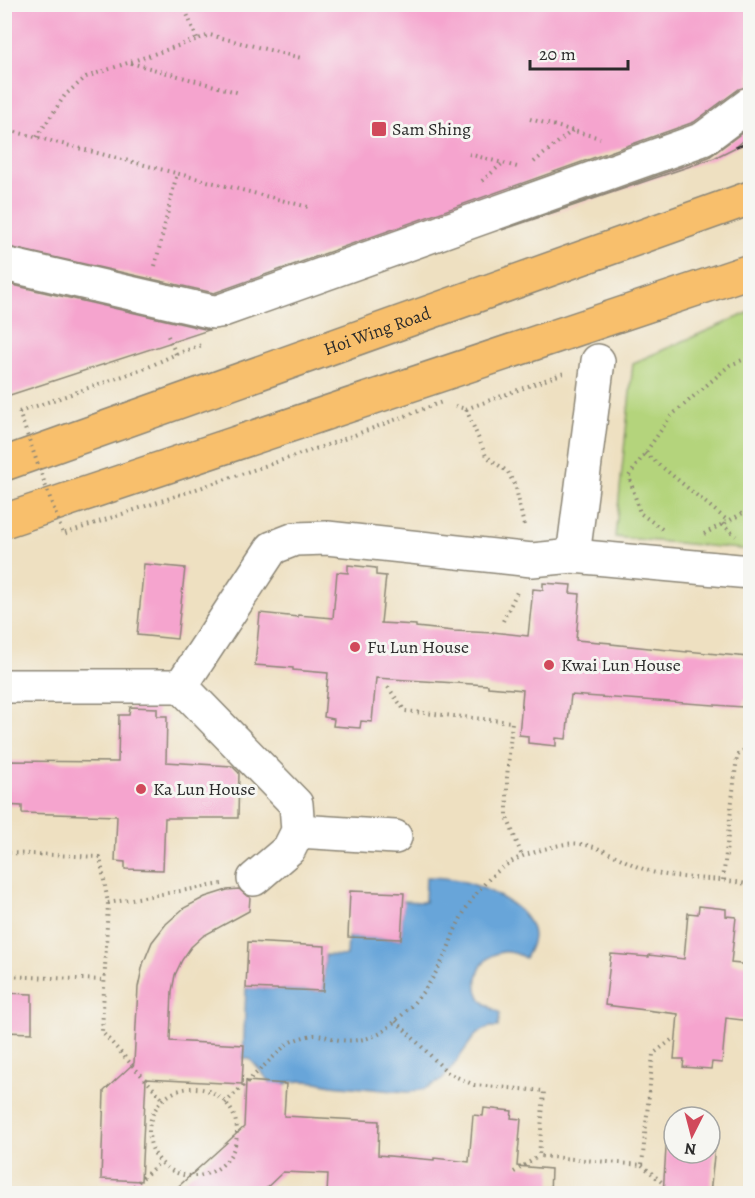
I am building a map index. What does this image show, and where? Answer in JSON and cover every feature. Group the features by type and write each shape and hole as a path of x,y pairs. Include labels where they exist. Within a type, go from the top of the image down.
{"main road":[{"name":"Hoi Wing Road","path":"4,464 750,198"},
{"path":"4,520 750,271"}],"lane":[{"path":"4,264 213,312 220,311 703,139 750,104"},
{"path":"573,556 598,361"},
{"path":"181,686 272,548 295,539 327,538 532,560 573,556 750,572"},
{"path":"4,686 181,686 296,804 298,831 289,849 254,879"},
{"path":"298,831 395,837"}],"path":[{"path":"183,4 197,39"},
{"path":"37,137 65,95 86,77 210,35 301,58"},
{"path":"130,62 240,93"},
{"path":"530,119 600,138"},
{"path":"4,129 312,208"},
{"path":"534,163 573,130"},
{"path":"469,154 526,170"},
{"path":"155,266 177,173"},
{"path":"176,354 146,368 19,412 63,534 336,442 442,402 466,410 598,361"},
{"path":"666,533 640,513 629,476 671,416 730,365 750,357"},
{"path":"466,410 486,456 508,472 516,488 532,560 503,621"},
{"path":"645,453 728,521"},
{"path":"694,539 750,508"},
{"path":"722,524 740,538"},
{"path":"388,687 405,711 512,722 507,777 507,817 522,856"},
{"path":"723,880 737,756 750,745"},
{"path":"225,1102 288,1043 302,1037 316,1035 342,1040 369,1038 382,1032 396,1021 426,989 438,970 464,911 480,888 504,867 522,856 559,845 579,843 653,872 750,885"},
{"path":"4,850 8,853 100,857 108,903 102,1032 163,1099"},
{"path":"108,903 254,879"},
{"path":"4,976 104,980"},
{"path":"396,1021 448,1073 474,1084 544,1091 539,1156"},
{"path":"642,1165 653,1054 674,1038"},
{"path":"195,1088 212,1092 225,1102 234,1117 237,1134 233,1151 222,1165 208,1174 191,1176 174,1172 160,1162 151,1147 149,1130 153,1113 163,1099 178,1090 195,1088"},
{"path":"514,1172 539,1156 642,1165 665,1185"},
{"path":"125,1194 160,1162"}],"green space":[{"path":"750,312 750,550 615,537 633,363"}],"water":[{"path":"426,877 458,880 492,892 515,907 530,925 533,939 525,958 509,952 495,954 483,963 477,977 481,999 500,1013 498,1027 490,1027 476,1034 448,1073 438,1082 424,1089 409,1092 303,1081 272,1084 250,1059 243,1059 246,988 323,991 325,955 347,956 348,937 401,939 403,901 425,902"}],"building":[{"path":"4,4 750,4 750,86 739,89 694,122 214,293 4,246"},
{"path":"750,127 750,135 736,147 714,158 502,230 709,157"},
{"path":"4,283 209,330 4,397"},
{"path":"144,564 185,568 177,639 137,635"},
{"path":"348,565 376,568 376,575 386,576 381,623 416,625 416,627 454,631 528,636 533,589 543,590 543,583 571,585 570,593 580,594 576,640 748,657 750,700 744,699 743,707 571,695 566,739 556,738 556,746 528,743 528,736 519,735 523,690 488,687 488,685 376,678 372,722 361,721 360,728 333,726 334,719 324,717 328,673 255,665 260,613 333,618 337,572 348,573"},
{"name":"Ka Lun House","path":"130,707 157,708 157,716 167,716 166,762 232,766 239,773 238,818 165,818 163,870 125,869 125,862 115,861 117,816 22,813 22,806 4,805 4,761 118,762 119,715 129,715"},
{"path":"239,889 250,897 249,911 203,936 191,947 175,975 170,1041 244,1045 242,1084 146,1079 141,1181 101,1179 104,1091 134,1063 138,987 143,964 152,942 166,924 184,908 205,897"},
{"path":"350,891 404,893 401,939 348,937"},
{"path":"699,906 726,909 726,916 736,917 731,963 750,965 750,1021 726,1018 722,1063 712,1062 711,1069 683,1067 684,1059 674,1059 678,1014 605,1005 611,954 684,959 688,913 698,914"},
{"path":"248,942 325,946 323,991 246,988"},
{"path":"4,993 32,994 32,1033 4,1032"},
{"path":"246,1081 286,1084 284,1116 379,1121 378,1155 469,1162 473,1115 483,1116 484,1108 512,1111 511,1118 521,1119 517,1166 551,1169 550,1194 327,1194 328,1174 283,1172 260,1194 170,1194 244,1127"},
{"path":"665,1165 713,1165 710,1194 663,1194"}],"tram line":[{"path":"736,147 750,142"}],"place":[{"name":"Sam Shing","path":"379,129"},
{"name":"Fu Lun House","path":"355,647"},
{"name":"Kwai Lun House","path":"549,665"},
{"name":"Ka Lun House","path":"141,789"}]}
